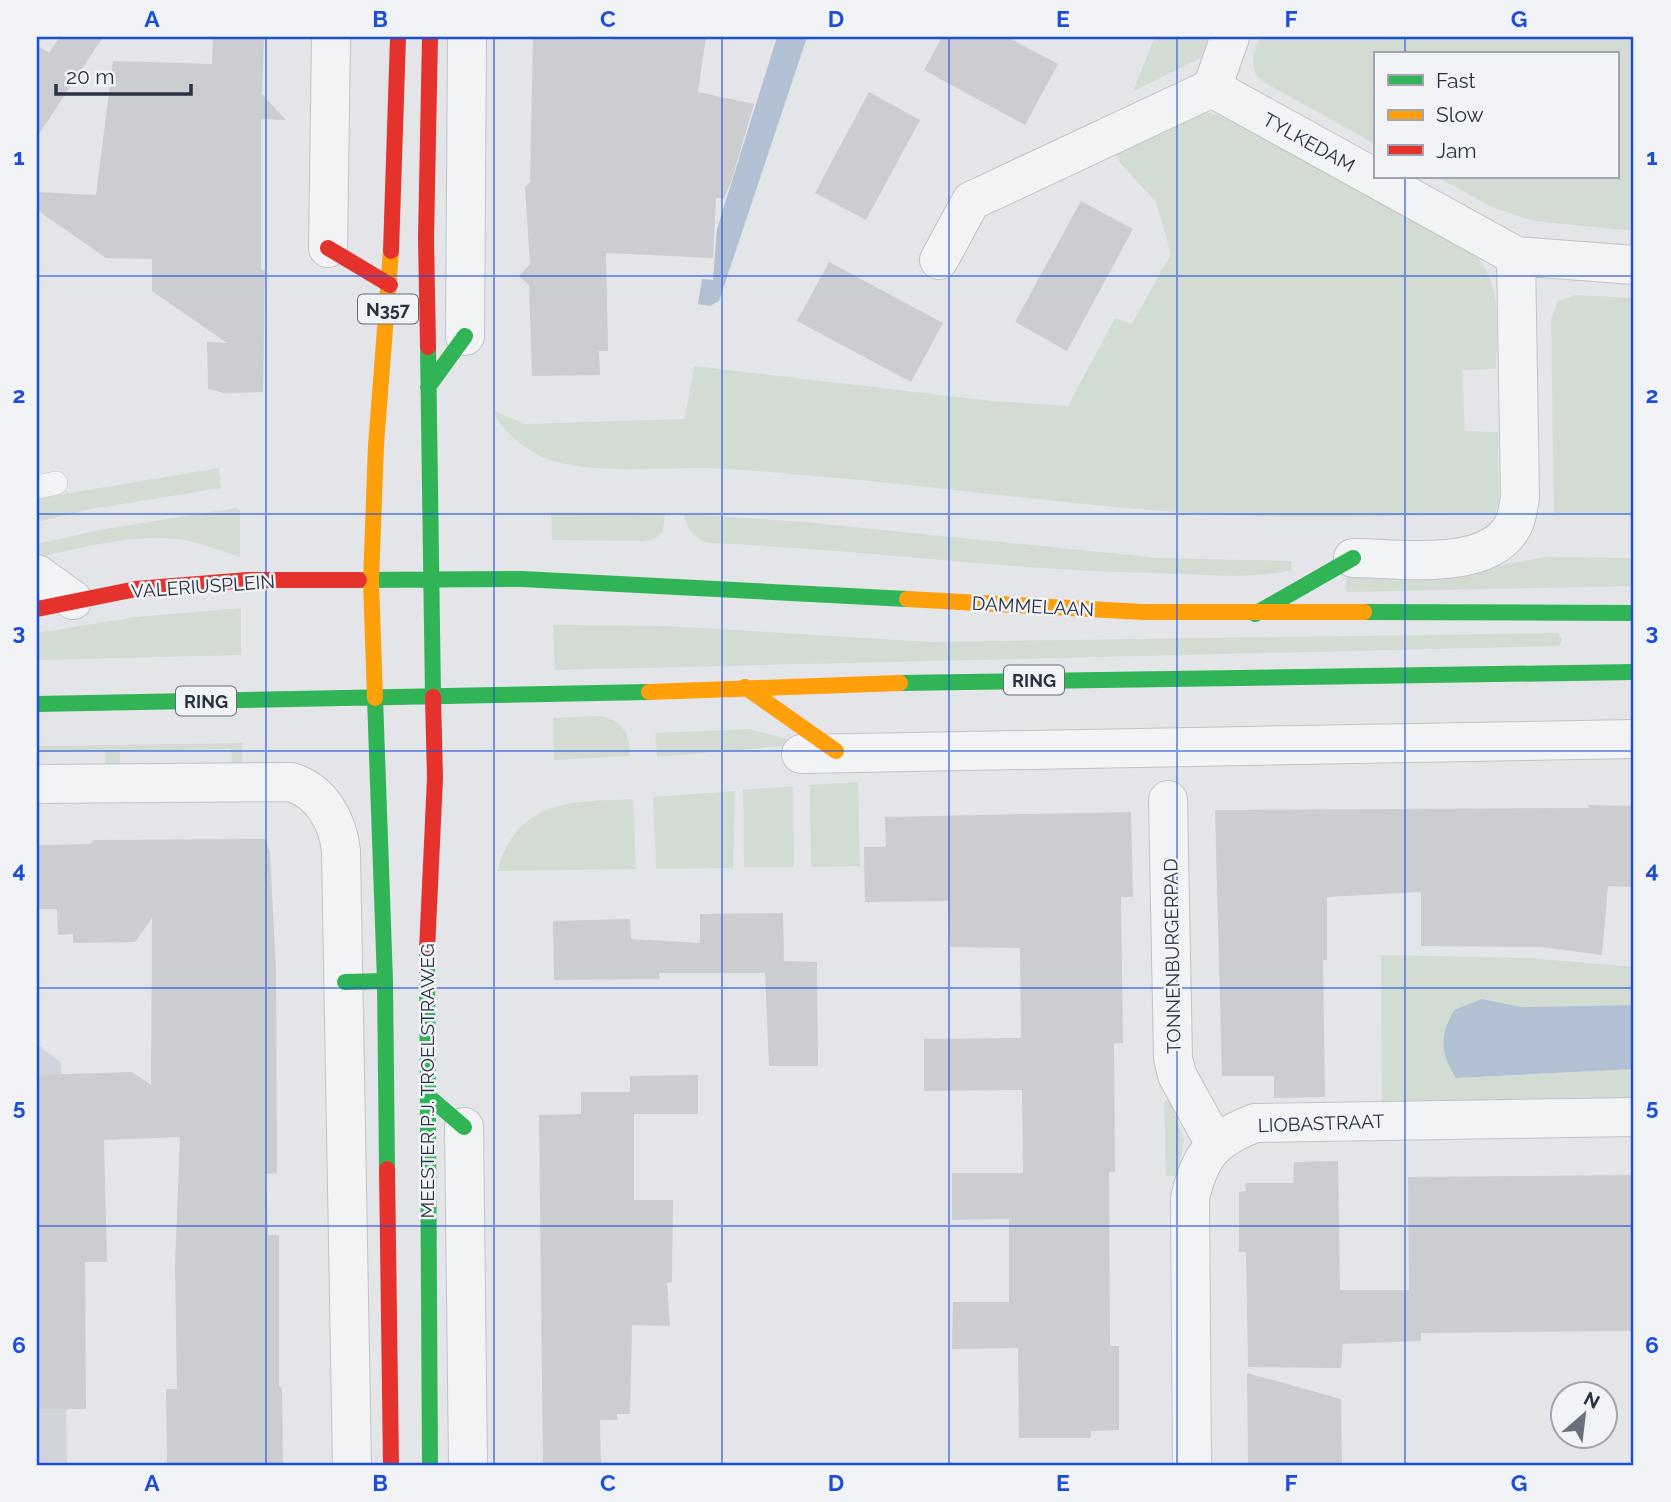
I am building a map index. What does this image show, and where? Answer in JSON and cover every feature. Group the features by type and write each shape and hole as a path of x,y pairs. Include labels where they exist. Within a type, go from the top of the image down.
{"main road":[{"name":"N357","path":"375,698 371,581 376,445 390,285 398,37"},
{"name":"N357","path":"430,37 426,238 433,697"},
{"path":"328,248 390,285"},
{"path":"428,387 465,336"},
{"path":"1254,614 1353,558"},
{"name":"VALERIUSPLEIN","path":"55,604 136,589 248,580 432,580"},
{"name":"DAMMELAAN","path":"432,580 563,580 1143,612 1634,613"},
{"name":"RING","path":"37,704 546,696 980,680 1634,672"},
{"path":"745,687 818,752"},
{"name":"MEESTER P.J. TROELSTRAWEG","path":"430,1465 426,979 435,778 433,697"},
{"name":"MEESTER P.J. TROELSTRAWEG","path":"375,698 385,981 391,1465"},
{"path":"345,982 385,981"},
{"path":"428,1096 464,1127"}],"street":[{"path":"328,248 331,37"},
{"path":"465,336 467,37"},
{"path":"939,260 971,201 1212,88 1230,37"},
{"name":"TYLKEDAM","path":"1212,88 1374,178"},
{"name":"TYLKEDAM","path":"1375,178 1516,256"},
{"path":"1353,558 1471,556 1494,548 1513,527 1520,498 1516,256 1634,265"},
{"path":"37,574 55,604"},
{"path":"818,752 1634,738"},
{"path":"37,784 275,781 304,786 325,807 337,829 341,851 345,982 352,1465"},
{"name":"TONNENBURGERPAD","path":"1168,800 1173,1058 1182,1084 1215,1144"},
{"name":"LIOBASTRAAT","path":"1215,1144 1255,1124 1634,1116"},
{"name":"MEESTER P.J. TROELSTRAWEG","path":"464,1127 468,1465"},
{"path":"1192,1465 1190,1198 1196,1173 1215,1144"}],"shaded area":[{"path":"1155,37 1209,37 1201,58 1133,91"},
{"path":"1260,37 1634,37 1634,231 1534,221 1492,207 1439,178 1618,178 1618,52 1374,52 1374,143 1260,80 1254,70 1254,54"},
{"path":"1210,113 1229,120 1467,247 1479,259 1493,287 1496,303 1496,369 1462,370 1465,431 1498,432 1499,501 1495,514 1252,516 1087,504 742,470 595,468 540,456 520,444 504,428 492,410 525,424 685,419 694,366 992,401 1068,406 1115,318 1132,324 1171,254 1156,202 1120,163 1115,153 1200,114"},
{"path":"1575,295 1634,298 1634,513 1554,513 1551,320 1558,301"},
{"path":"219,468 221,488 91,509 37,522 37,500 46,497"},
{"path":"236,508 240,510 240,557 192,542 142,538 90,546 40,557 37,561 37,544 99,530"},
{"path":"551,512 665,513 663,531 655,539 642,541 552,540"},
{"path":"684,514 805,522 1159,558 1291,561 1292,570 1241,576 1098,571 709,543 691,533"},
{"path":"1545,557 1634,558 1634,586 1347,592 1345,589 1347,577 1492,567"},
{"path":"241,608 241,655 37,660 37,633 136,617"},
{"path":"553,625 668,626 931,642 1558,633 1562,639 1559,646 555,670"},
{"path":"602,716 624,730 629,741 630,756 554,760 553,718"},
{"path":"749,729 787,739 783,746 657,757 655,733"},
{"path":"242,743 242,770 232,770 231,749 120,751 120,767 106,767 105,751 37,752 37,746"},
{"path":"858,782 860,866 811,867 810,785"},
{"path":"793,786 794,867 744,867 743,790"},
{"path":"735,791 733,868 656,869 653,797"},
{"path":"633,799 636,869 497,871 506,847 518,830 533,817 567,804"},
{"path":"1381,955 1530,958 1634,967 1634,1005 1521,1007 1482,999 1456,1078 1634,1069 1634,1101 1382,1106"},
{"path":"37,1044 61,1063 67,1465 37,1465"},
{"path":"1170,1101 1184,1140 1178,1176 1166,1176 1164,1103"}],"water":[{"path":"777,37 807,37 719,301 710,306 698,304 702,279 713,280 717,229"},
{"path":"1482,999 1521,1007 1634,1005 1634,1069 1456,1078 1444,1052 1446,1029 1454,1010"}],"building":[{"path":"60,37 103,37 37,137 37,45 49,53"},
{"path":"213,37 264,37 262,94 286,120 261,119 261,270 265,270 263,392 224,393 208,389 207,342 227,343 152,291 152,259 106,258 37,210 37,192 96,195 113,61 212,64"},
{"path":"613,37 706,37 698,92 754,104 731,182 724,198 716,198 713,258 606,253 608,351 599,351 600,375 532,376 529,285 519,276 530,264 525,187 530,182 533,39 613,40"},
{"path":"942,37 1007,37 1058,64 1025,125 924,70"},
{"path":"869,92 920,120 866,220 815,193"},
{"path":"1081,201 1133,229 1067,351 1015,322"},
{"path":"829,262 943,323 911,382 797,321"},
{"path":"1588,805 1634,806 1634,887 1608,886 1602,955 1541,947 1421,946 1421,892 1327,897 1327,960 1323,960 1325,1097 1274,1098 1274,1076 1222,1076 1215,810 1589,808"},
{"path":"1131,812 1133,897 1121,897 1123,1043 1114,1043 1115,1172 1109,1172 1110,1346 1119,1346 1119,1430 1091,1431 1091,1438 1019,1438 1018,1348 952,1349 953,1302 1009,1302 1009,1219 952,1220 952,1173 1023,1173 1022,1090 924,1091 924,1039 1021,1038 1020,948 950,947 948,901 865,902 864,847 886,847 885,817"},
{"path":"265,839 270,853 276,971 277,1173 266,1174 268,1235 279,1235 279,1387 282,1387 283,1465 167,1463 166,1389 177,1389 175,1266 180,1137 104,1140 107,1262 85,1262 86,1409 37,1409 37,1075 132,1072 151,1085 152,918 135,942 73,943 73,934 58,935 57,909 37,909 37,845 90,844 94,840"},
{"path":"783,913 784,961 817,962 818,1066 769,1066 765,973 659,973 660,979 554,980 553,921 630,919 631,939 700,943 700,914"},
{"path":"698,1075 698,1114 634,1114 634,1200 673,1200 672,1282 667,1283 670,1326 632,1325 630,1414 617,1414 617,1420 600,1420 601,1465 543,1465 539,1115 581,1114 581,1092 630,1092 630,1076"},
{"path":"1338,1161 1340,1290 1409,1290 1408,1177 1634,1175 1634,1331 1421,1333 1421,1341 1343,1344 1341,1368 1248,1367 1246,1252 1239,1252 1239,1192 1246,1191 1245,1183 1293,1183 1294,1162"},
{"path":"1247,1373 1341,1399 1342,1465 1248,1465"}],"traffic: fast":[{"path":"428,387 465,336"},
{"path":"428,347 433,697"},
{"path":"1255,614 1353,558"},
{"path":"359,580 522,579 907,599"},
{"path":"1364,612 1634,613"},
{"path":"900,683 1634,672"},
{"path":"37,704 649,692"},
{"path":"375,698 385,981 387,1169"},
{"path":"427,950 430,1465"},
{"path":"345,982 385,981"},
{"path":"428,1096 464,1127"}],"traffic: slow":[{"path":"375,698 371,581 376,445 391,251"},
{"path":"907,599 1143,612 1364,612"},
{"path":"649,692 900,683"},
{"path":"745,687 836,751"}],"traffic: jam":[{"path":"391,251 398,37"},
{"path":"428,347 426,238 430,37"},
{"path":"328,248 390,285"},
{"path":"37,609 136,589 248,580 359,580"},
{"path":"427,950 435,778 433,697"},
{"path":"387,1169 391,1465"}]}
